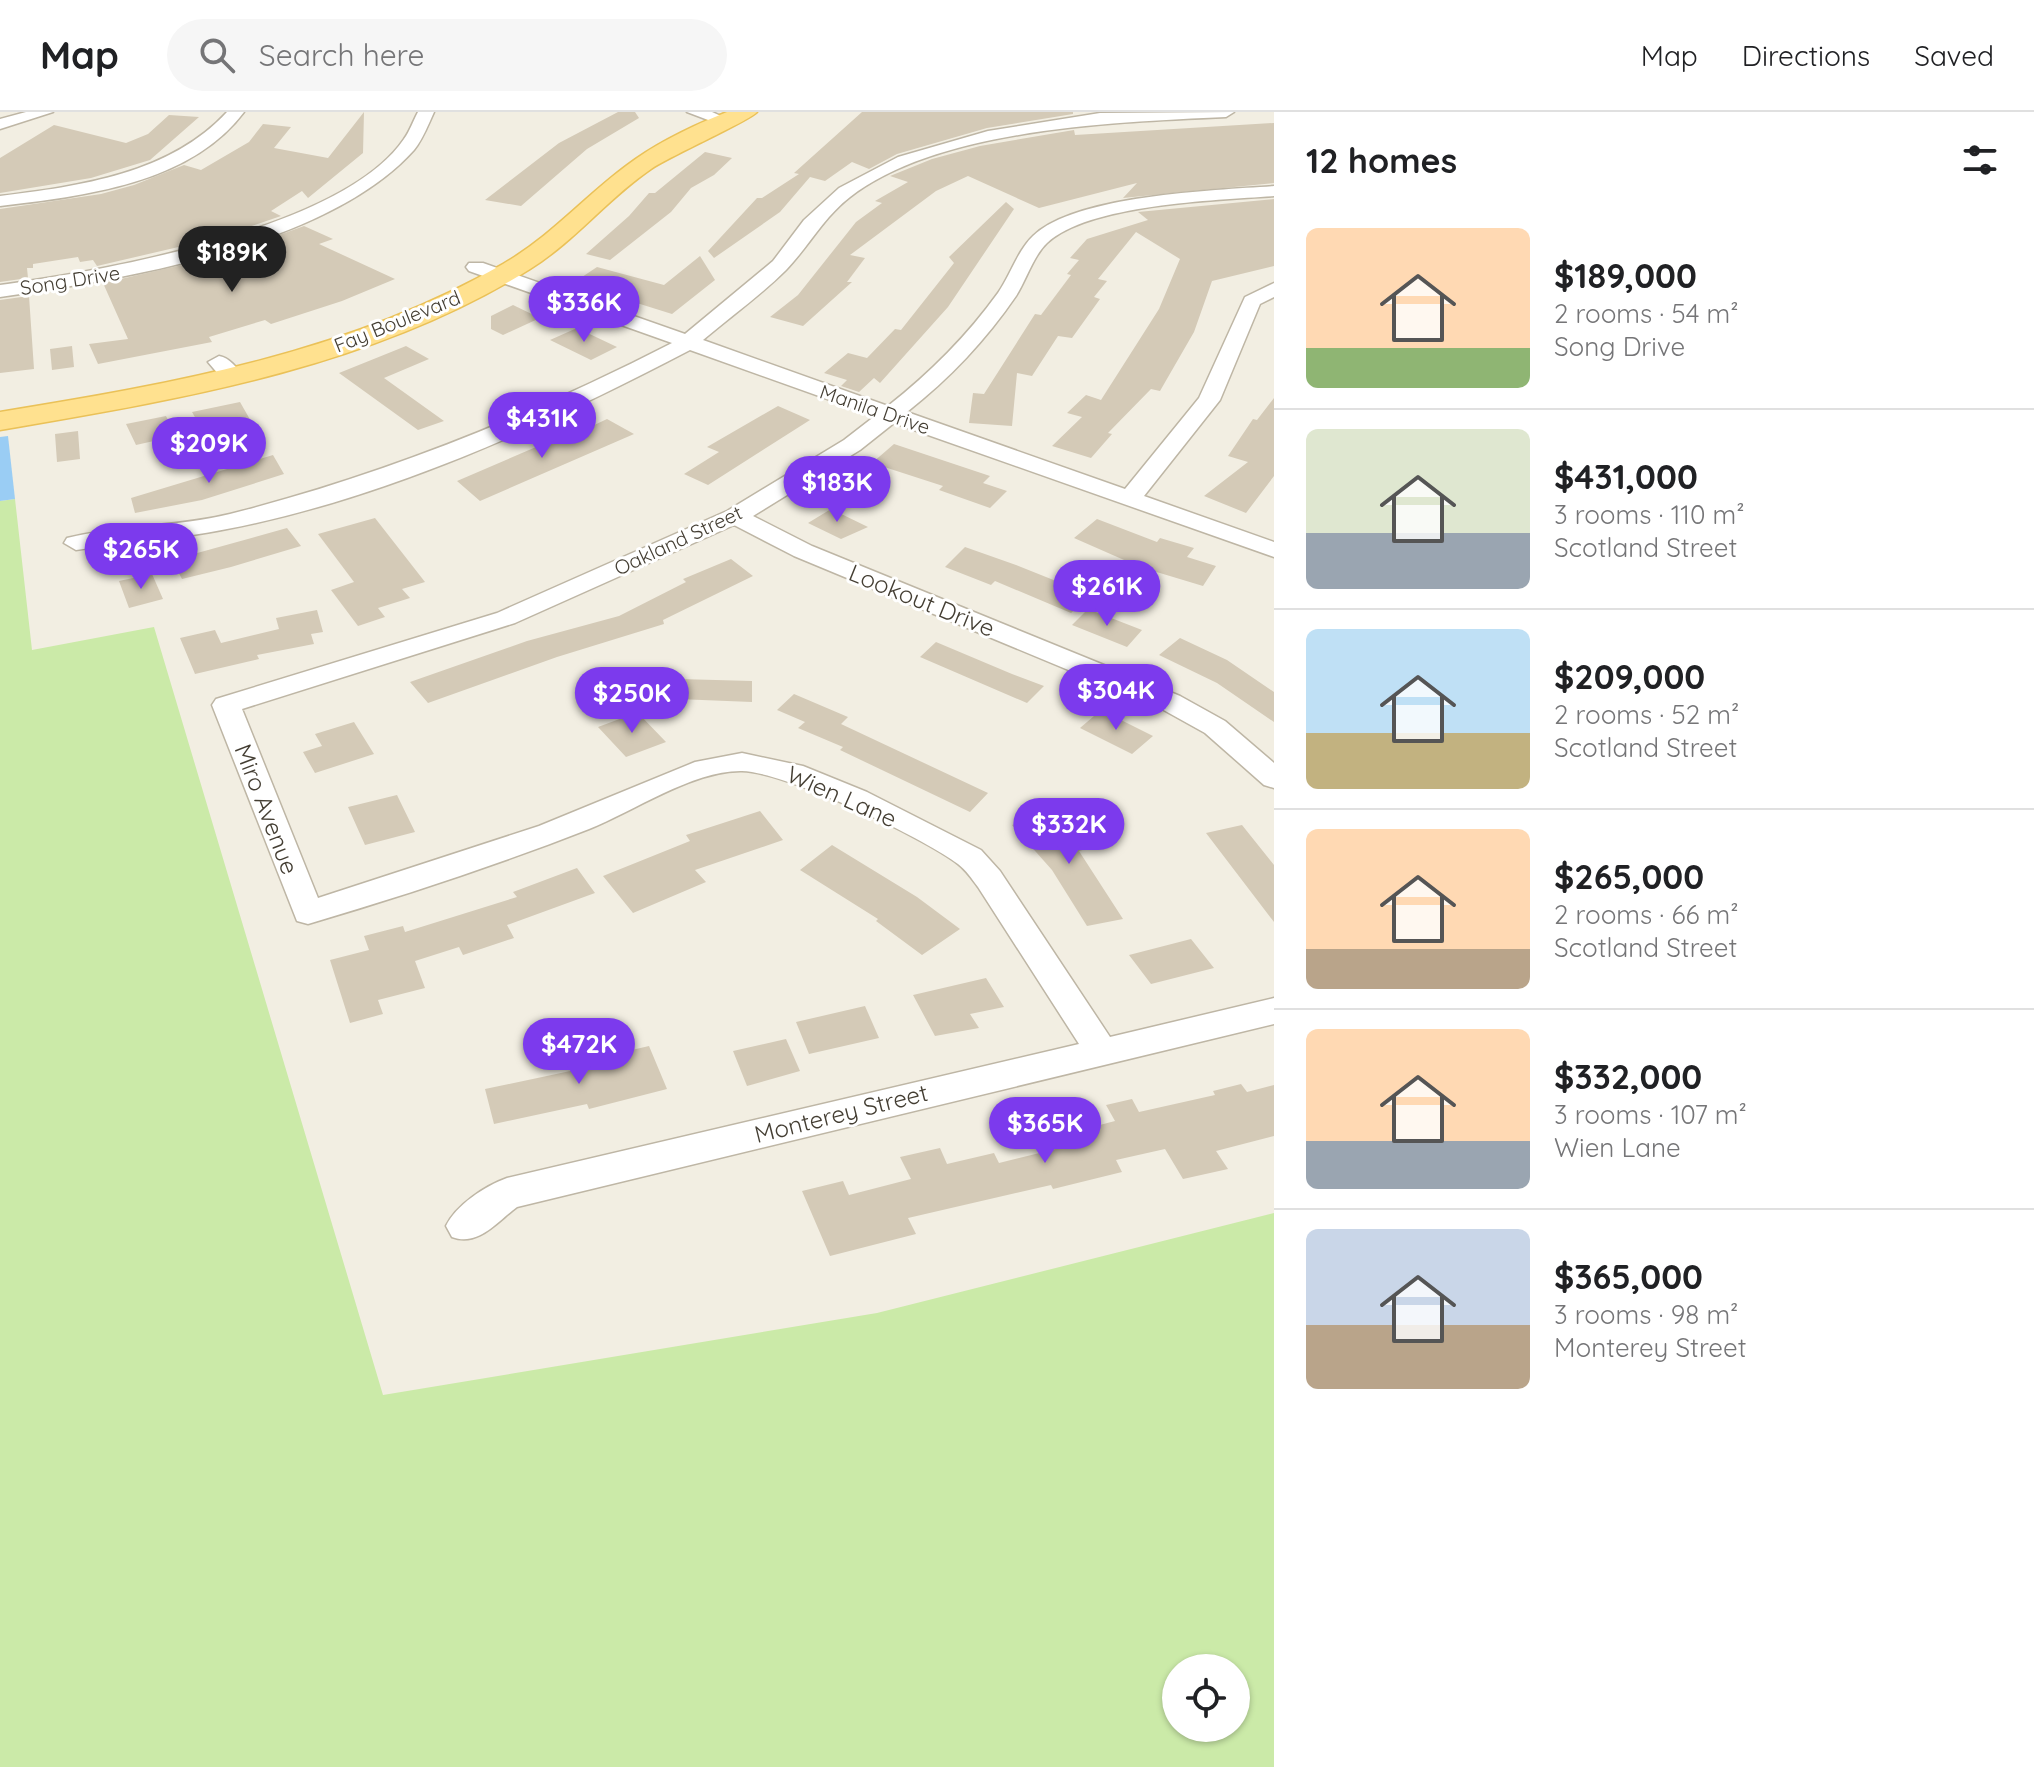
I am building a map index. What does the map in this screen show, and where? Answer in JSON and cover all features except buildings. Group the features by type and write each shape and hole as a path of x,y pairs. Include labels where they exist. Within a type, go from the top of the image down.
{"main road":[{"name":"Fay Boulevard","path":"0,421 137,399 226,370 358,338 573,226 641,166 715,114"},
{"name":"Fay Boulevard","path":"0,404 226,370"}],"street":[{"path":"0,124 45,112"},
{"path":"0,201 44,196 106,182 168,162 210,138 236,112"},
{"name":"Song Drive","path":"0,291 68,283 145,267 206,251 284,223 338,198 377,173 409,145 426,112"},
{"path":"76,543 227,522 371,483 584,397 686,344 780,265 811,224 845,192 904,161 988,136 1100,118 1226,112"},
{"name":"Oakland Street","path":"226,705 506,618 735,516 852,445 918,393 971,341 1007,294 1040,239 1075,221 1127,205 1174,198 1274,191"},
{"name":"Manila Drive","path":"488,272 1274,550"},
{"path":"1129,500 1209,400 1252,301 1274,289"},
{"name":"Lookout Drive","path":"735,516 803,551 1119,678 1170,702 1215,727 1274,778"},
{"name":"Miro Avenue","path":"226,705 308,913"},
{"name":"Wien Lane","path":"308,913 514,845 711,767 741,761 781,767 970,857 989,879 1101,1050"},
{"name":"Monterey Street","path":"465,1226 507,1194 1274,1011"}],"green space":[{"path":"15,499 32,650 154,627 383,1395 877,1313 1274,1213 1274,1767 0,1767 0,501"}],"water":[{"path":"8,436 15,499 0,501 0,437"}]}
